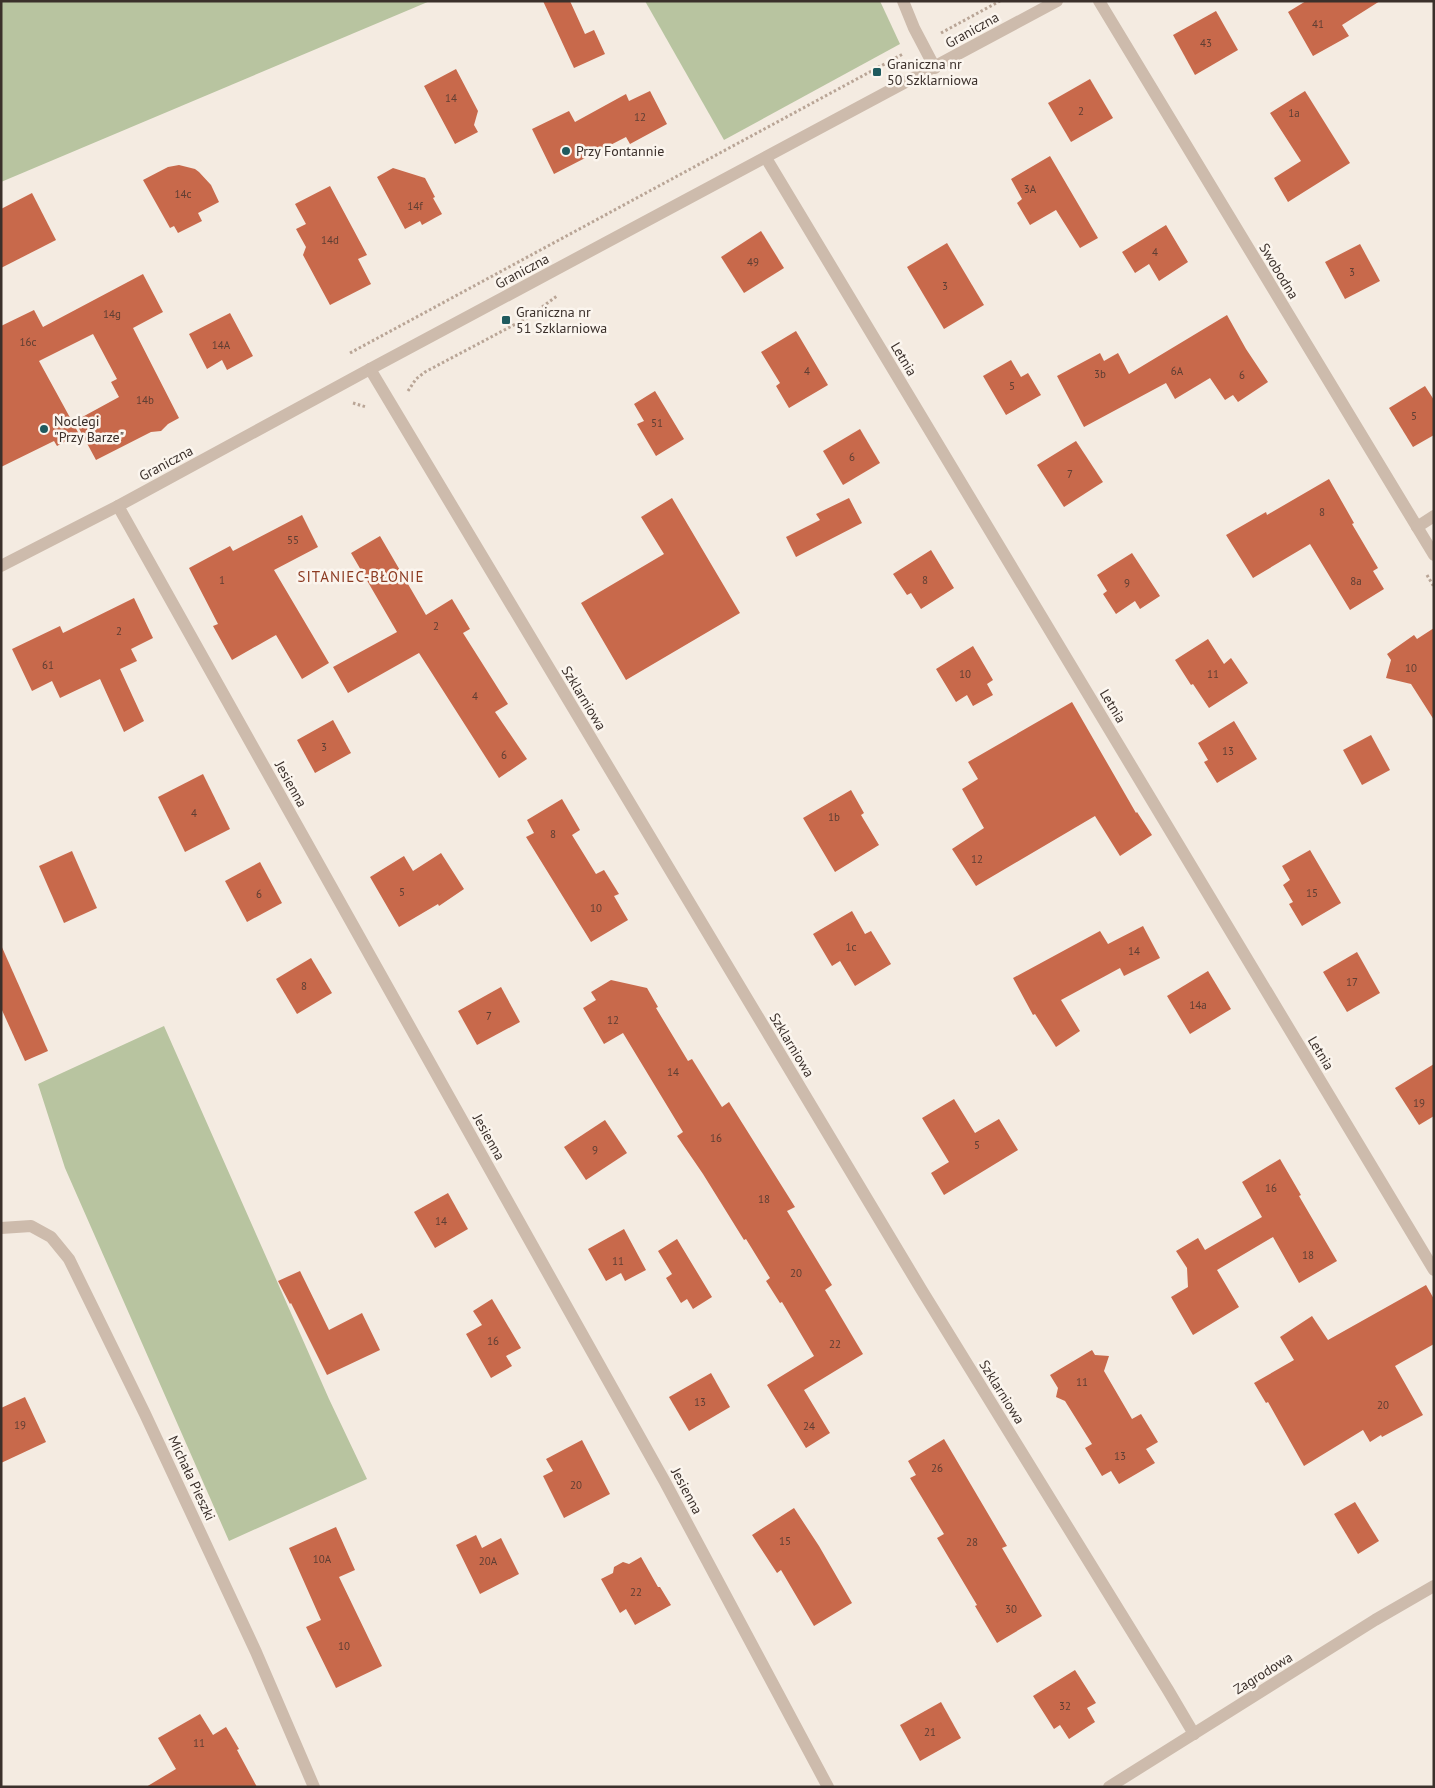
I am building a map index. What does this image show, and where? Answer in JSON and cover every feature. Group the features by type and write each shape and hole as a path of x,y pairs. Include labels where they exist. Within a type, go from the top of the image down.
{"street":[{"path":"903,1 914,28 935,68"},
{"name":"Graniczna","path":"1,566 118,506 1057,1"},
{"name":"Swobodna","path":"1099,1 1434,555"},
{"name":"Letnia","path":"766,158 1434,1270"},
{"name":"Szklarniowa","path":"370,369 910,1272 1194,1734"},
{"name":"Jesienna","path":"118,506 665,1482 828,1787"},
{"path":"1417,527 1434,516"},
{"name":"Michała Pieszki","path":"1,1228 31,1226 51,1237 69,1260 145,1414 240,1617 314,1787"},
{"name":"Zagrodowa","path":"1109,1787 1375,1620 1434,1586"}],"green space":[{"path":"1,1 430,1 1,182"},
{"path":"645,1 880,1 900,44 724,140"},
{"path":"164,1026 329,1399 367,1479 229,1541 65,1168 38,1084"}],"building":[{"path":"543,1 570,1 585,34 594,30 605,54 574,68"},
{"path":"1306,1 1380,1 1342,25 1349,36 1313,56 1288,12"},
{"path":"1216,11 1238,50 1195,75 1173,35"},
{"path":"456,69 478,111 474,125 478,132 455,144 424,86"},
{"path":"1090,79 1113,118 1071,142 1048,103"},
{"path":"650,91 667,124 630,144 626,137 554,174 532,129 569,111 575,122 626,94 629,101"},
{"path":"1305,91 1350,163 1288,202 1274,178 1301,161 1270,113"},
{"path":"1050,156 1098,238 1080,248 1056,210 1030,225 1017,203 1022,199 1011,179"},
{"path":"179,165 195,169 199,172 211,185 219,202 198,213 202,221 178,233 174,226 170,228 143,180 168,167"},
{"path":"393,168 425,178 442,214 422,225 420,221 405,229 377,177"},
{"path":"330,186 367,255 358,259 371,284 330,305 303,255 306,247 296,229 306,224 295,204"},
{"path":"32,193 56,240 1,268 1,209"},
{"path":"1166,225 1188,262 1159,281 1149,264 1135,273 1122,252"},
{"path":"761,231 784,268 744,293 721,257"},
{"path":"947,243 984,305 944,329 907,267"},
{"path":"1360,244 1380,281 1345,299 1325,262"},
{"path":"143,274 163,312 133,328 179,418 168,424 161,431 151,432 96,460 75,421 119,397 111,382 117,379 93,334 39,361 79,434 57,446 54,441 1,467 1,326 34,310 43,327"},
{"path":"230,313 253,356 227,370 222,360 207,369 189,334"},
{"path":"1227,315 1246,349 1268,382 1238,402 1233,395 1225,400 1210,378 1175,399 1166,383 1084,427 1057,376 1100,353 1104,361 1118,353 1129,374"},
{"path":"796,331 828,385 789,408 776,386 780,383 761,352"},
{"path":"1011,360 1021,377 1028,373 1041,395 1006,415 983,376"},
{"path":"1425,386 1434,400 1434,435 1413,447 1389,408"},
{"path":"655,391 684,439 656,456 637,424 644,421 634,404"},
{"path":"860,429 880,463 843,485 823,451"},
{"path":"1076,441 1103,482 1064,507 1037,465"},
{"path":"1329,479 1354,523 1352,524 1378,568 1373,571 1384,589 1350,610 1310,544 1253,578 1226,535 1266,512 1267,515"},
{"path":"672,498 740,613 626,680 581,603 664,554 641,517"},
{"path":"849,498 862,523 796,557 786,537 820,520 816,514"},
{"path":"302,515 318,547 274,570 329,663 302,679 276,635 232,660 213,626 218,624 189,568 230,546 233,551"},
{"path":"380,536 426,615 452,599 470,629 463,633 508,704 495,712 527,759 499,778 419,653 348,693 333,667 397,632 351,553"},
{"path":"931,550 954,588 921,609 911,593 907,595 893,574"},
{"path":"1132,553 1160,596 1140,609 1135,601 1116,614 1103,594 1107,591 1097,575"},
{"path":"134,598 153,638 131,649 137,661 120,669 144,721 124,732 100,679 60,698 52,681 32,691 12,649 60,626 63,633"},
{"path":"1434,628 1434,720 1411,684 1386,678 1391,660 1387,654 1414,635 1417,639"},
{"path":"1208,639 1224,664 1231,658 1248,683 1209,708 1175,660"},
{"path":"973,646 993,680 987,684 993,695 973,706 967,695 956,702 936,669"},
{"path":"1072,702 1136,813 1152,835 1120,856 1095,816 976,886 952,849 984,828 962,789 978,779 968,762"},
{"path":"333,720 351,753 315,773 297,740"},
{"path":"1234,721 1257,759 1217,783 1204,762 1208,760 1198,743"},
{"path":"1371,735 1390,770 1362,785 1343,750"},
{"path":"203,774 230,829 185,852 158,797"},
{"path":"851,790 864,813 861,815 879,845 835,872 803,818"},
{"path":"562,799 580,830 572,835 596,874 604,870 619,894 614,896 628,920 591,942 526,837 534,833 527,820"},
{"path":"1310,850 1341,903 1302,926 1289,904 1293,902 1283,885 1290,880 1282,866"},
{"path":"72,851 97,908 64,923 39,866"},
{"path":"441,853 464,889 439,906 438,904 399,927 370,877 404,856 413,871"},
{"path":"260,862 282,903 247,922 225,881"},
{"path":"852,911 865,934 871,931 891,964 855,986 840,961 832,966 813,934"},
{"path":"1143,926 1160,958 1124,976 1120,968 1061,1000 1080,1031 1056,1047 1035,1014 1033,1015 1013,978 1100,931 1108,944"},
{"path":"1,945 48,1051 25,1061 1,1008"},
{"path":"1357,952 1380,993 1347,1012 1323,972"},
{"path":"311,958 332,993 297,1014 276,979"},
{"path":"1208,971 1231,1009 1190,1034 1167,996"},
{"path":"611,980 647,988 658,1007 656,1008 688,1061 692,1059 722,1107 729,1102 795,1207 787,1211 832,1285 825,1290 863,1354 804,1390 830,1433 806,1448 767,1385 814,1356 782,1302 780,1303 766,1281 770,1278 746,1239 744,1240 677,1136 683,1132 623,1033 604,1044 583,1008 596,1000 591,992"},
{"path":"501,987 520,1022 477,1045 458,1011"},
{"path":"1434,1064 1434,1116 1419,1125 1395,1088"},
{"path":"954,1099 975,1133 999,1119 1018,1150 944,1195 931,1173 949,1162 922,1118"},
{"path":"605,1120 627,1153 586,1180 564,1147"},
{"path":"1280,1159 1337,1261 1299,1283 1273,1237 1217,1270 1239,1307 1193,1335 1171,1297 1188,1287 1187,1268 1176,1251 1198,1238 1205,1250 1262,1217 1242,1182"},
{"path":"448,1193 468,1229 435,1248 414,1212"},
{"path":"624,1229 646,1270 625,1281 621,1273 606,1281 588,1249"},
{"path":"677,1239 712,1297 693,1309 687,1299 681,1303 666,1278 672,1274 658,1251"},
{"path":"300,1271 329,1330 362,1313 380,1350 327,1375 278,1281"},
{"path":"1426,1285 1434,1299 1434,1344 1395,1366 1423,1415 1370,1442 1363,1430 1304,1466 1268,1402 1266,1403 1254,1383 1294,1360 1280,1337 1312,1316 1328,1340"},
{"path":"492,1299 521,1348 506,1356 512,1366 491,1378 466,1334 482,1325 473,1311"},
{"path":"1092,1350 1095,1355 1109,1356 1104,1371 1132,1419 1141,1414 1158,1442 1146,1449 1155,1463 1119,1484 1111,1471 1102,1476 1085,1448 1092,1444 1065,1401 1056,1397 1058,1388 1050,1375"},
{"path":"711,1373 730,1407 689,1431 669,1397"},
{"path":"25,1397 46,1442 1,1463 1,1408"},
{"path":"944,1439 1007,1546 1002,1548 1042,1616 997,1643 937,1538 944,1534 910,1478 916,1475 908,1461"},
{"path":"582,1440 610,1494 564,1518 543,1476 553,1471 546,1459"},
{"path":"1355,1502 1379,1541 1358,1554 1334,1514"},
{"path":"794,1508 819,1546 852,1603 814,1626 781,1570 777,1573 752,1535"},
{"path":"336,1527 355,1570 339,1577 382,1666 336,1688 306,1627 321,1620 289,1548"},
{"path":"476,1535 482,1548 501,1538 519,1574 480,1594 456,1545"},
{"path":"641,1557 671,1605 635,1625 626,1609 620,1613 601,1579 613,1573 614,1567 623,1562 629,1564"},
{"path":"1075,1670 1096,1703 1087,1708 1095,1722 1069,1739 1060,1725 1054,1729 1033,1696"},
{"path":"941,1702 961,1738 920,1761 900,1725"},
{"path":"200,1714 213,1735 226,1727 257,1787 146,1787 176,1769 158,1738"}],"place":[{"name":"Graniczna nr 50 Szklarniowa","path":"877,72"},
{"name":"Przy Fontannie","path":"566,151"},
{"name":"Graniczna nr 51 Szklarniowa","path":"506,320"},
{"name":"Noclegi \"Przy Barze\"","path":"44,429"}],"district":[{"name":"SITANIEC-BŁONIE","path":"361,577"}]}
